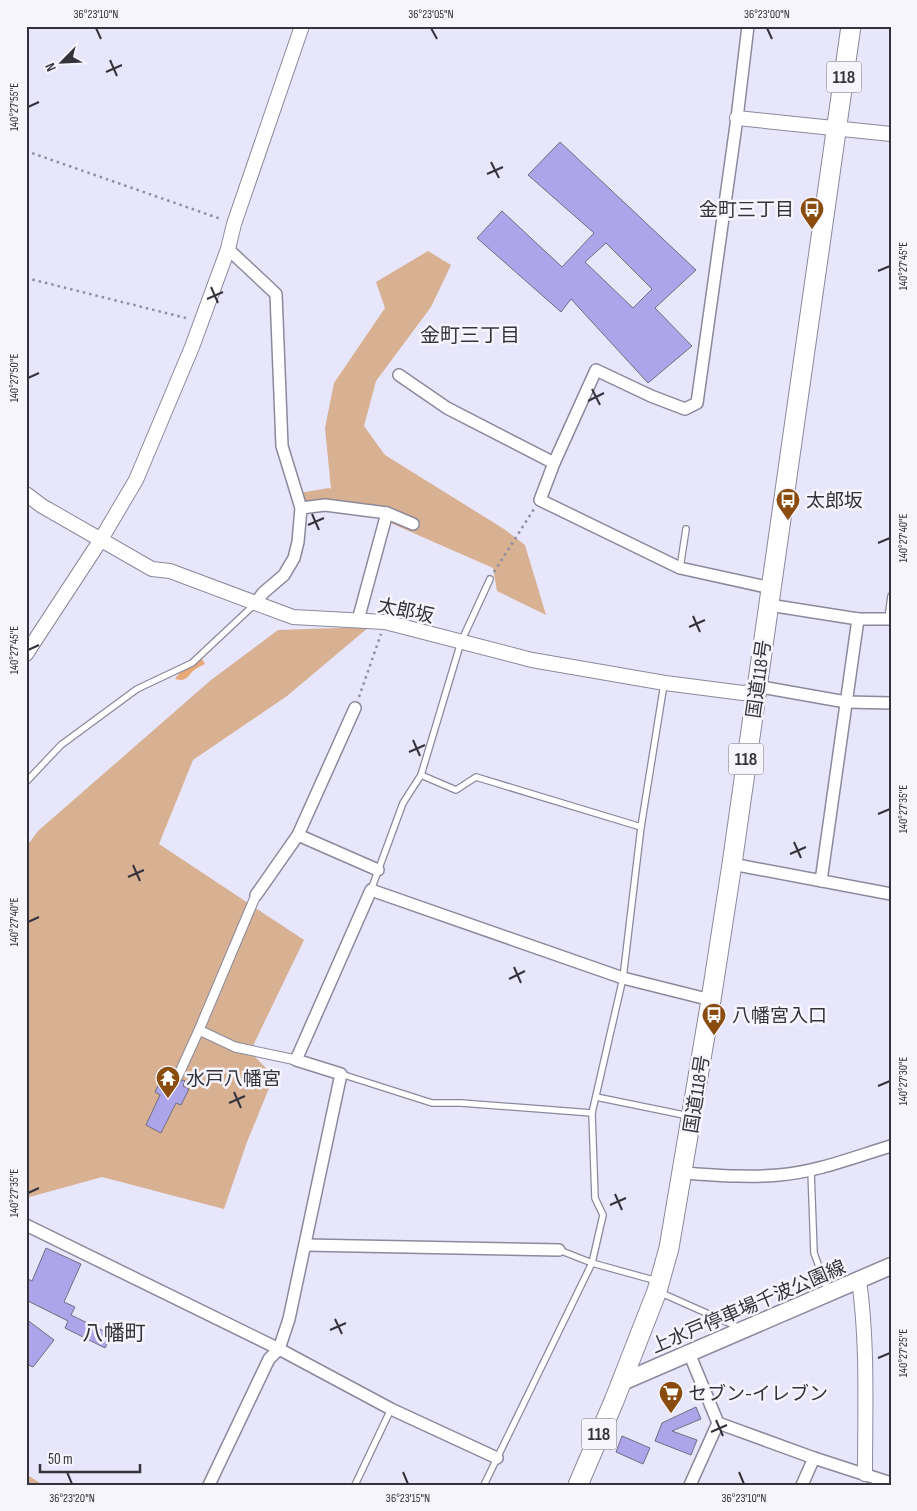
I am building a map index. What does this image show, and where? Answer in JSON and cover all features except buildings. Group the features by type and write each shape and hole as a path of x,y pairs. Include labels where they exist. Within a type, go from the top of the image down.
{"highway":[{"name":"国道118号","path":"620,1383 658,1286 669,1248 692,1117 732,864 851,26"},
{"name":"118","path":"578,1485 620,1383"}],"main road":[{"name":"上水戸停車場千波公園線","path":"620,1383 891,1266"}],"street":[{"path":"26,654 100,541 136,480 192,347 228,248 234,224 302,26"},
{"path":"748,26 697,403 685,409 651,396 596,370 554,463 540,500 680,568 770,596 858,619 889,619"},
{"path":"737,118 891,134"},
{"path":"228,248 276,294 282,446 301,508 298,542 294,558 284,575 263,593 255,604"},
{"path":"399,375 447,408 554,463"},
{"name":"太郎坂","path":"26,494 42,506 100,541 152,569 170,571 293,617 385,622 532,660 665,683 743,693 756,690"},
{"path":"301,508 325,505 387,513 413,524"},
{"path":"358,620 387,513"},
{"path":"821,881 858,619"},
{"path":"756,690 767,688 846,702 891,703"},
{"path":"178,1076 256,895 298,835 355,708"},
{"path":"298,835 378,870"},
{"path":"732,864 891,894"},
{"path":"296,1060 371,890 623,978 711,1000"},
{"path":"199,1030 235,1047 296,1060 341,1074 290,1319 278,1349 269,1359 209,1485"},
{"path":"682,1173 744,1176 780,1175 811,1170 891,1146"},
{"path":"26,1225 278,1349 391,1409 497,1458"},
{"path":"305,1246 559,1250"},
{"path":"859,1280 865,1384 865,1474"},
{"path":"689,1353 718,1423 690,1485"},
{"path":"718,1423 814,1458 891,1483"},
{"path":"802,1485 814,1458"}],"lane":[{"path":"680,568 686,529"},
{"path":"371,890 403,803 421,775 462,642 490,579"},
{"path":"889,619 891,596"},
{"path":"26,782 61,745 137,689 192,663 255,604"},
{"path":"484,1485 592,1263 603,1215 595,1198 592,1113 623,978 641,827 665,683"},
{"path":"421,775 456,790 476,777 641,827"},
{"path":"341,1074 432,1103 461,1103 592,1113"},
{"path":"596,1097 692,1117"},
{"path":"811,1170 814,1252 828,1293"},
{"path":"559,1250 658,1286 743,1329"},
{"path":"355,1485 391,1409"}],"path":[{"path":"26,151 234,224"},
{"path":"26,278 200,322"},
{"path":"490,579 540,500"},
{"path":"355,708 385,622"}],"shaded area":[{"path":"428,251 451,265 431,307 376,381 364,426 385,455 504,529 525,545 546,615 497,591 493,568 345,503 302,507 299,493 331,489 325,428 334,383 385,308 376,282"},
{"path":"369,627 287,696 193,760 159,844 304,940 250,1052 274,1076 247,1142 224,1209 102,1177 26,1198 26,847 38,831 211,680 278,630"},
{"path":"202,659 205,664 182,680 175,679 181,671"},
{"path":"26,1474 43,1485 26,1485"}],"place":[{"name":"金町三丁目","path":"812,230"},
{"name":"太郎坂","path":"788,521"},
{"name":"八幡宮入口","path":"714,1036"},
{"name":"水戸八幡宮","path":"168,1099"},
{"name":"セブン-イレブン","path":"671,1414"}],"district":[{"name":"金町三丁目","path":"470,335"},
{"name":"八幡町","path":"114,1333"}]}
